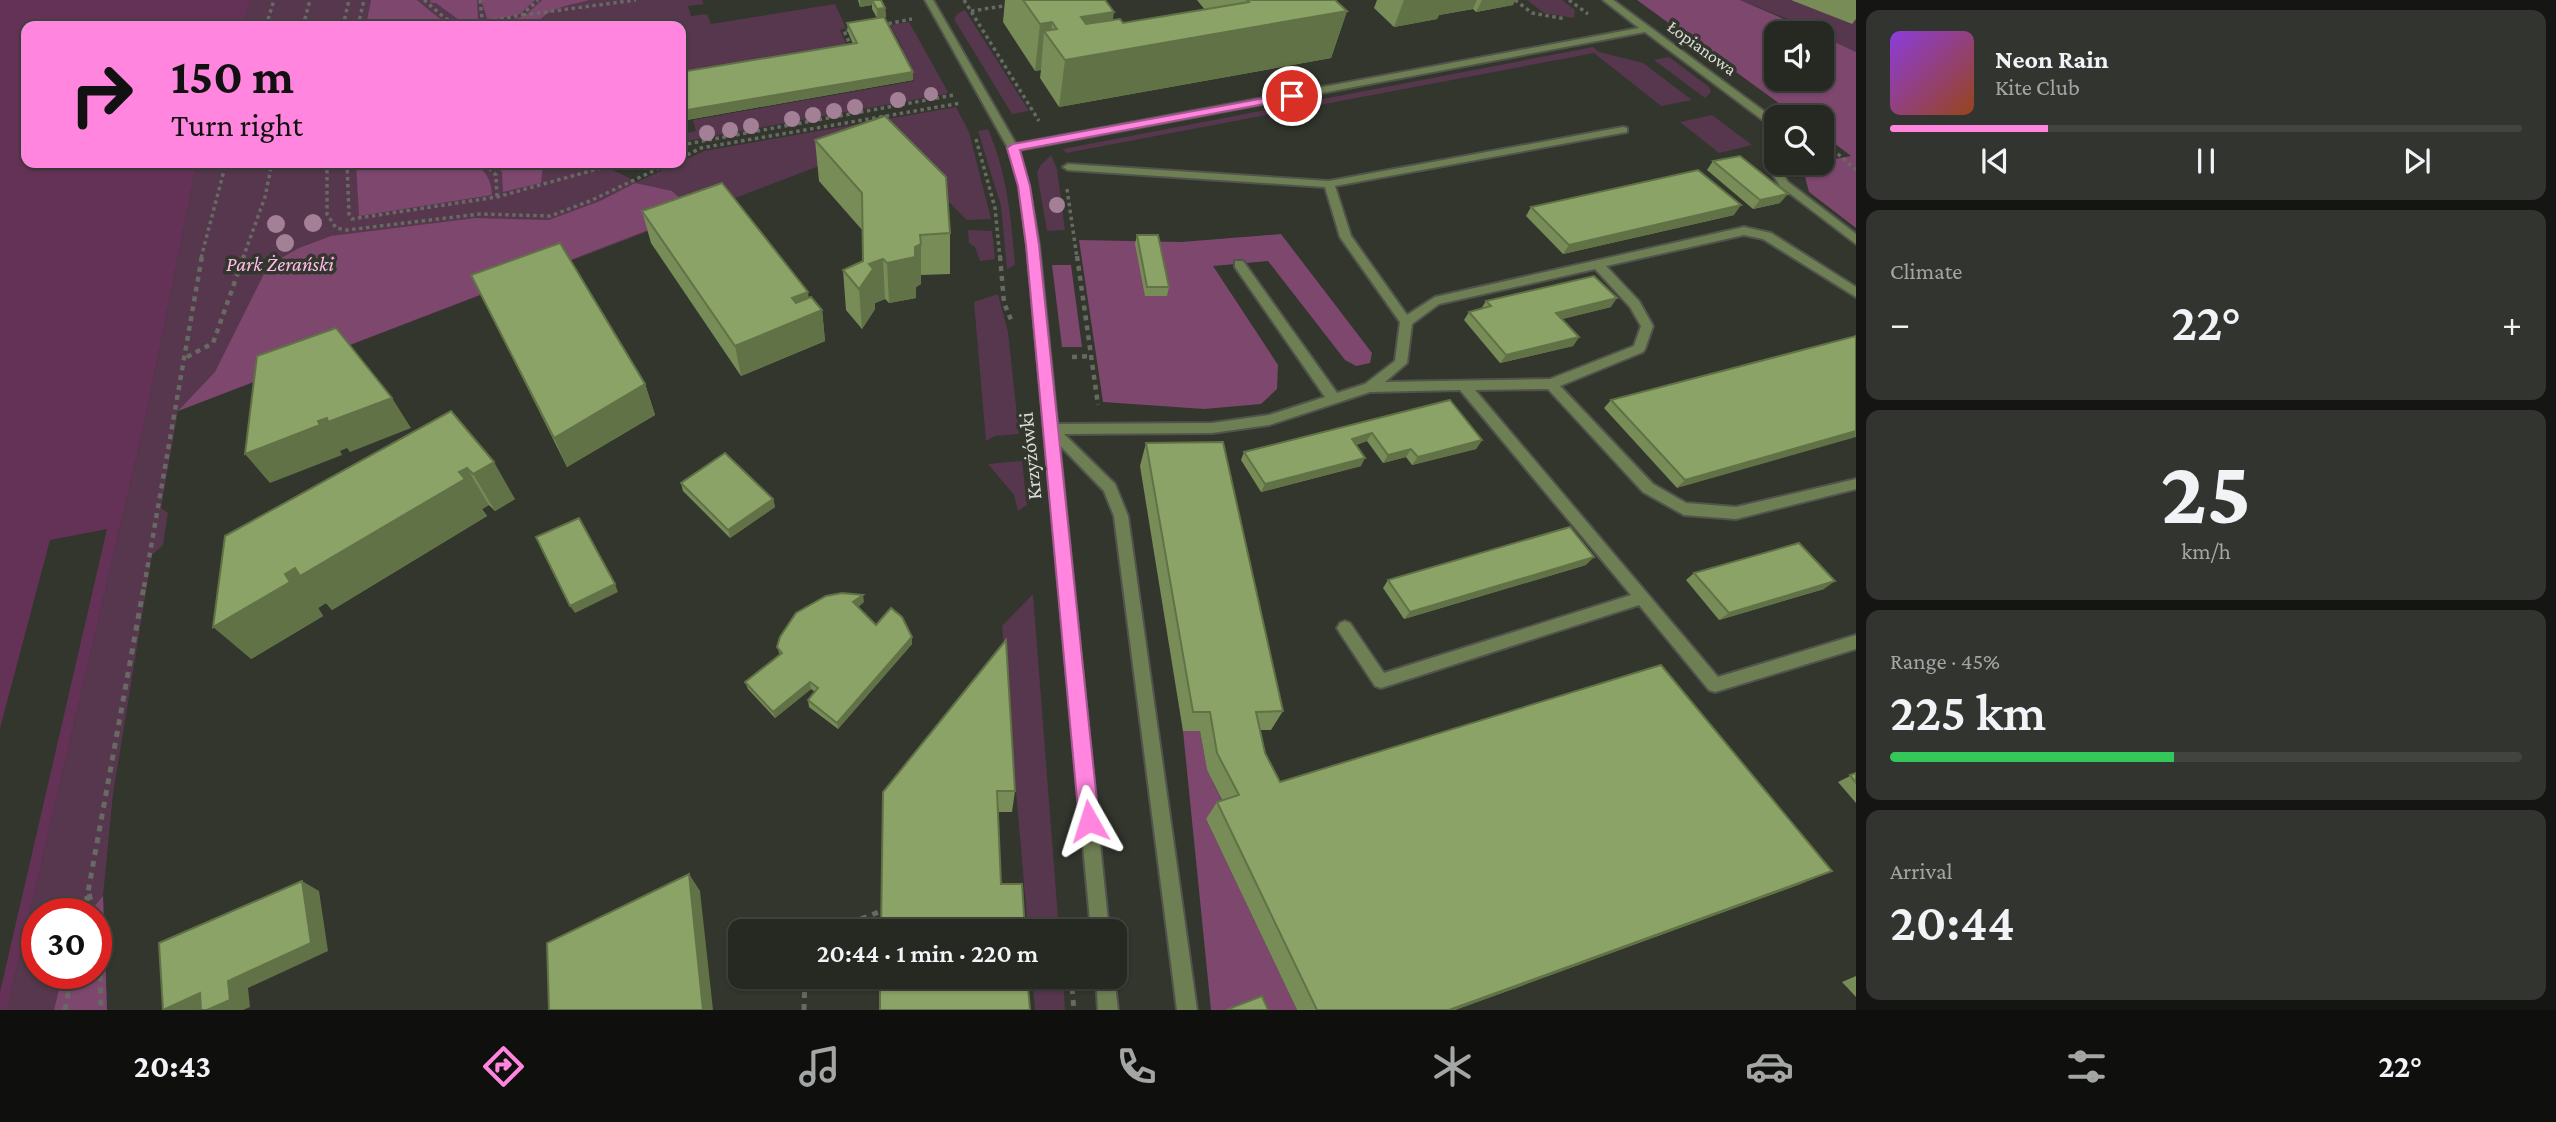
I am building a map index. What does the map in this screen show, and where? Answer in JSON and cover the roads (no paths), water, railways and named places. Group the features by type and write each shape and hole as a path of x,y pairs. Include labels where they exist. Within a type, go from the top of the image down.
{"street":[{"name":"Krzyżówki","path":"929,0 1013,148 1024,186 1033,245 1099,919"},
{"name":"Łopianowa","path":"1607,0 1764,116"},
{"path":"1013,148 1647,29"},
{"path":"1068,167 1329,184 1623,130"},
{"path":"1778,175 1784,184 1856,240"},
{"path":"1329,184 1346,237 1406,322 1401,363 1370,387"},
{"path":"1406,322 1435,301 1744,231 1767,236 1856,293"},
{"path":"1239,264 1334,399"},
{"path":"1051,429 1212,428 1258,422 1370,387 1551,384 1639,349 1647,326 1635,304 1597,264"},
{"path":"1551,384 1648,488 1684,509 1736,513 1856,484"},
{"path":"1465,387 1715,685 1856,642"},
{"path":"1051,429 1110,488 1121,516 1188,1010"},
{"path":"1345,628 1381,681 1642,598"},
{"path":"1106,989 1108,1010"}],"park label":[{"name":"Park Żerański","path":"280,264"}]}
